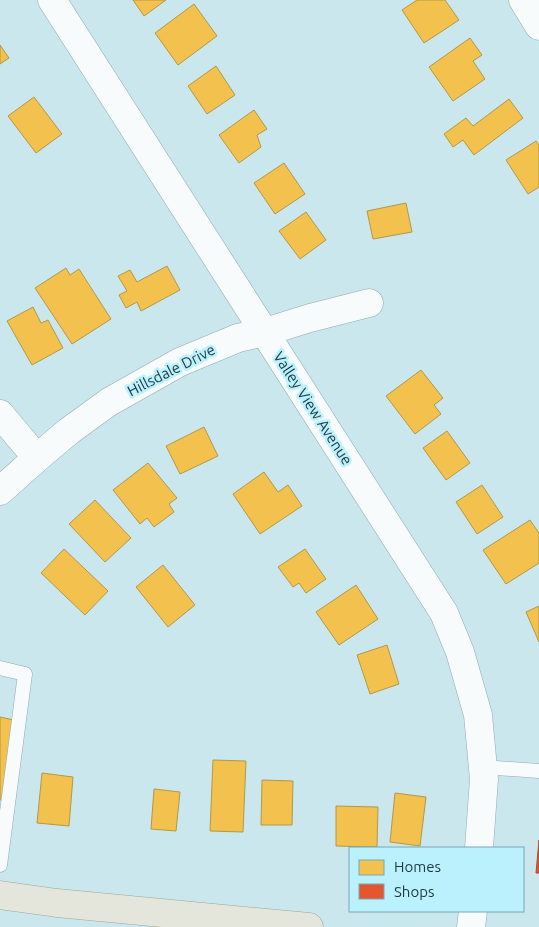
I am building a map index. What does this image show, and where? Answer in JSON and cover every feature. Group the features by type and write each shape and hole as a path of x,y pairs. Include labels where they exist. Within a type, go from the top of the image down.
{"main road":[{"path":"0,895 57,903 309,927"}],"street":[{"name":"Valley View Avenue","path":"52,0 444,613 460,652 478,715 484,780 479,847"},
{"path":"523,0 539,26"},
{"name":"Hillsdale Drive","path":"0,491 69,431 109,402 180,362 238,338 369,303"},
{"path":"0,414 37,458"},
{"path":"471,927 473,912"}],"lane":[{"path":"0,668 25,674 0,865"},
{"path":"482,766 539,771"}],"building: Homes":[{"path":"133,0 166,0 144,16"},
{"path":"417,0 445,0 459,20 424,43 402,10"},
{"path":"194,4 217,36 178,65 155,33"},
{"path":"470,38 482,55 473,61 485,79 453,101 429,67"},
{"path":"0,45 9,58 0,64"},
{"path":"216,66 235,95 207,114 188,86"},
{"path":"34,97 62,134 36,153 8,116"},
{"path":"509,99 523,118 474,155 463,140 453,147 444,134 466,118 473,126"},
{"path":"254,110 267,129 257,135 261,147 239,163 219,135"},
{"path":"536,141 539,145 539,187 528,194 506,160"},
{"path":"284,163 305,194 275,214 254,183"},
{"path":"406,203 412,232 373,239 367,211"},
{"path":"306,212 326,240 300,259 279,231"},
{"path":"167,266 180,290 141,311 137,302 126,308 119,295 127,291 118,276 130,270 137,282"},
{"path":"66,268 70,275 79,269 111,319 72,344 35,288"},
{"path":"33,307 41,323 48,320 63,348 32,365 7,321"},
{"path":"421,370 443,398 434,405 441,414 415,434 386,396"},
{"path":"204,427 218,456 180,474 166,446"},
{"path":"447,431 470,463 446,480 423,448"},
{"path":"148,463 177,498 169,504 174,512 154,527 147,518 140,524 113,490"},
{"path":"264,472 278,492 288,485 302,506 260,534 233,494"},
{"path":"482,485 503,517 477,534 456,502"},
{"path":"95,500 131,538 105,562 69,524"},
{"path":"530,520 539,533 539,563 506,584 483,550"},
{"path":"64,549 108,591 85,615 41,573"},
{"path":"305,549 326,579 306,593 299,583 293,587 278,567"},
{"path":"163,565 195,605 168,627 136,587"},
{"path":"356,585 378,619 339,645 316,612"},
{"path":"539,606 539,642 526,612"},
{"path":"387,645 399,684 370,694 357,655"},
{"path":"0,717 14,720 2,800 0,800"},
{"path":"213,760 246,761 243,832 210,831"},
{"path":"42,773 73,777 69,826 37,823"},
{"path":"262,780 293,781 292,825 261,825"},
{"path":"154,789 180,792 176,831 151,829"},
{"path":"395,793 426,797 420,846 390,842"},
{"path":"336,806 378,807 377,847 336,846"}],"building: Shops":[{"path":"539,840 539,873 536,873"}]}
